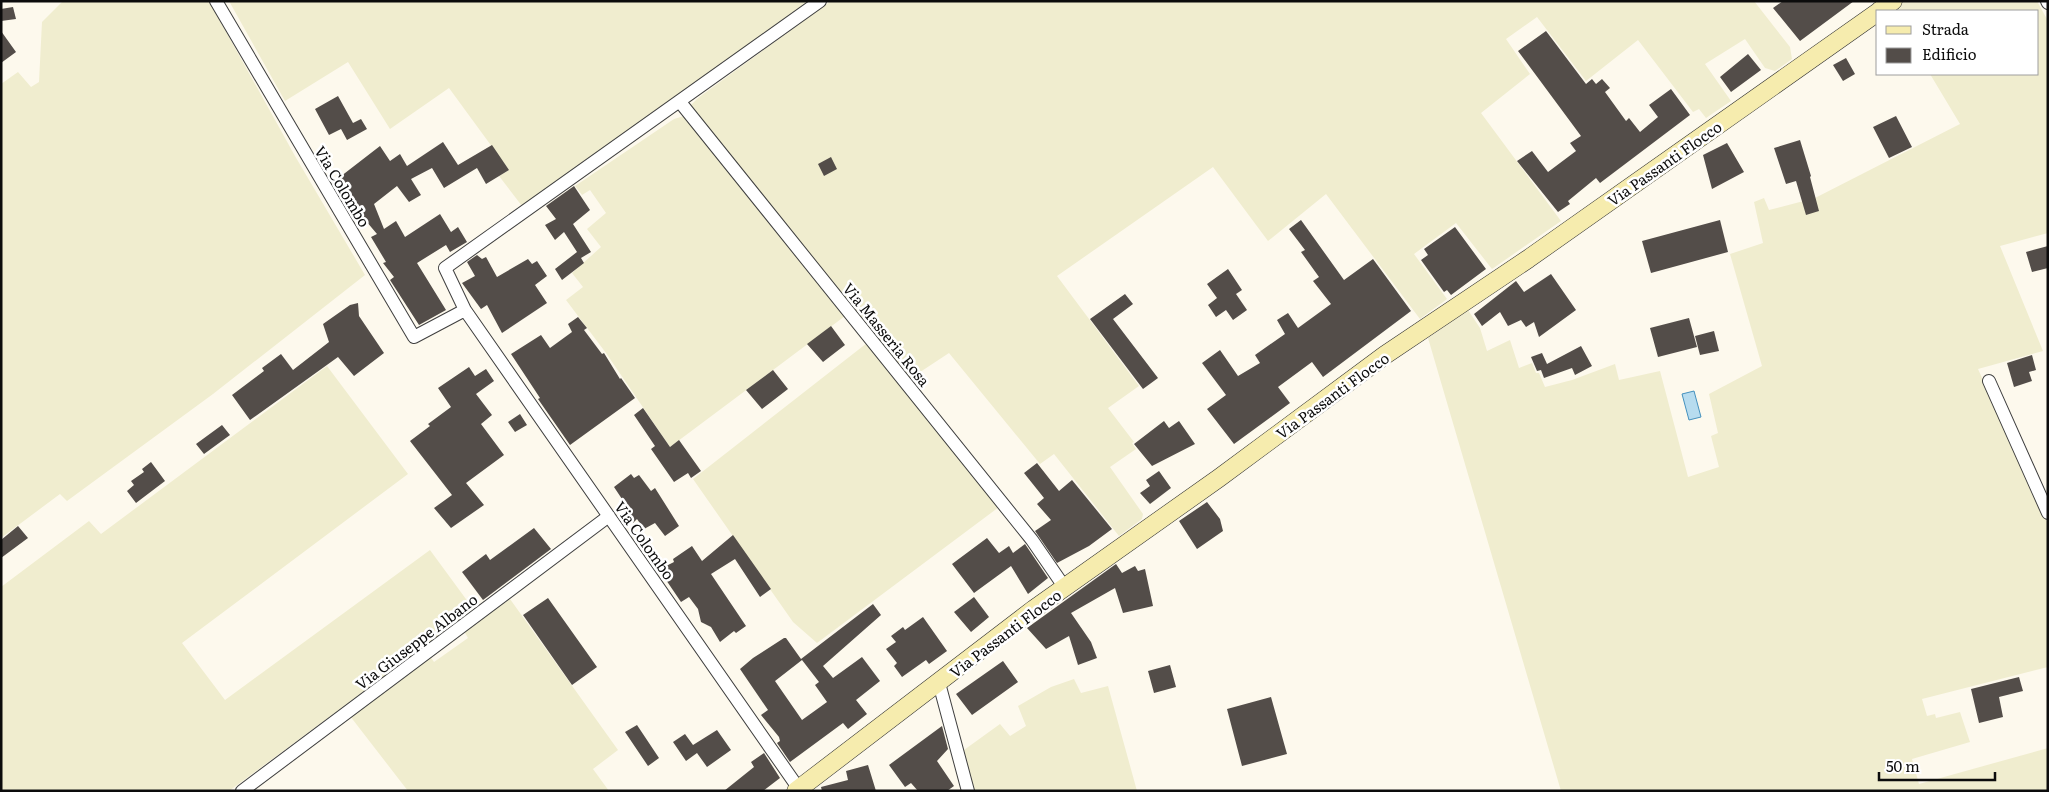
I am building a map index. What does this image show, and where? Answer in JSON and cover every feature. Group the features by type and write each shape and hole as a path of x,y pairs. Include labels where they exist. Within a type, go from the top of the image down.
{"main road":[{"name":"Via Passanti Flocco","path":"1881,10 1893,1"},
{"name":"Via Passanti Flocco","path":"798,790 1034,609 1385,356 1528,259 1876,13"}],"street":[{"name":"Via Colombo","path":"216,1 414,337 465,310"},
{"path":"680,102 820,1"},
{"name":"Via Colombo","path":"680,102 445,268 465,310 798,790"},
{"name":"Via Masseria Rosa","path":"680,102 1032,540 1065,588"},
{"path":"1989,381 2048,513"},
{"name":"Via Giuseppe Albano","path":"242,791 609,516"},
{"path":"939,683 968,791"}],"shaded area":[{"path":"63,1 209,1 295,156 365,275 213,394 67,501 60,494 1,538 1,84 18,72 31,87 39,82 42,22"},
{"path":"229,1 809,1 522,206 499,176 509,170 449,88 390,129 348,62 285,101"},
{"path":"831,1 1754,1 1790,47 1792,59 1775,71 1765,68 1745,39 1705,64 1731,101 1706,118 1699,109 1693,112 1638,40 1586,81 1537,17 1506,39 1530,74 1481,113 1561,221 1492,269 1456,223 1414,254 1447,299 1420,319 1326,194 1268,241 1213,167 1057,276 1139,386 1108,408 1134,442 1132,443 1136,449 1110,467 1143,514 1142,519 1119,536 1054,454 1040,464 949,353 908,380 691,105"},
{"path":"1904,1 2037,1 2048,21 2048,233 2000,246 2043,351 1978,369 2048,524 2048,667 1922,699 1927,716 1935,714 1936,718 1960,712 1970,742 1912,759 1919,784 2048,748 2048,791 1561,791 1428,338 1468,310 1480,328 1487,351 1510,340 1519,368 1532,363 1545,387 1572,380 1615,364 1619,380 1660,371 1688,477 1719,467 1711,436 1718,433 1709,394 1762,366 1730,254 1763,243 1754,202 1764,198 1769,210 1815,198 1960,124 1931,75 2039,75 2039,10 1893,10"},
{"path":"684,116 845,316 670,447 606,353 566,300 583,287 572,273 601,247 587,229 606,213 590,190 582,195 575,186 674,119"},
{"path":"867,343 999,507 817,643 793,622 693,479"},
{"path":"327,366 408,474 182,643 225,700 430,550 474,610 229,791 1,791 1,587 89,521 101,534"},
{"path":"510,599 618,750 593,769 609,791 408,791 350,716 429,655 434,662 468,638 464,631"},
{"path":"1074,679 1081,693 1108,686 1137,791 974,791 964,750 1000,724 1010,736 1026,726 1018,706 1051,687"}],"water":[{"path":"1694,391 1701,417 1689,420 1682,394"}],"building":[{"path":"1783,1 1854,1 1800,41 1773,8"},
{"path":"13,7 16,19 1,21 1,9"},
{"path":"1,31 16,52 1,63"},
{"path":"1546,31 1586,84 1592,79 1596,84 1602,79 1610,88 1605,92 1626,121 1629,118 1640,132 1658,117 1649,105 1671,89 1690,115 1600,183 1596,178 1568,201 1570,204 1558,212 1517,161 1532,151 1548,172 1576,151 1570,143 1581,136 1518,51"},
{"path":"1748,54 1761,70 1731,92 1720,77"},
{"path":"1846,58 1855,74 1843,81 1833,65"},
{"path":"338,96 353,123 361,119 367,129 347,140 341,129 329,135 315,109"},
{"path":"1896,116 1912,147 1889,158 1873,127"},
{"path":"1800,140 1819,211 1806,215 1796,181 1786,184 1774,148"},
{"path":"443,142 458,165 492,145 509,170 486,184 477,168 444,188 432,168 411,179 421,195 409,202 397,186 374,204 384,229 396,221 405,237 440,214 451,232 458,227 467,242 450,252 446,245 417,263 446,310 419,325 390,280 394,277 383,263 386,262 371,237 377,234 355,208 350,210 336,180 380,146 390,161 400,154 407,166"},
{"path":"1727,143 1744,172 1712,189 1703,155"},
{"path":"831,157 837,169 824,176 818,164"},
{"path":"574,186 590,210 573,224 591,252 581,258 584,263 562,280 555,269 577,252 564,232 555,240 545,225 556,219 546,206"},
{"path":"1301,220 1344,280 1373,259 1411,311 1323,377 1312,362 1278,387 1290,403 1234,444 1207,409 1226,395 1202,363 1220,350 1238,376 1260,363 1255,355 1285,334 1277,320 1288,313 1298,328 1331,304 1313,281 1319,277 1301,252 1305,250 1289,229"},
{"path":"1720,220 1728,252 1651,273 1642,241"},
{"path":"1455,227 1486,269 1451,295 1447,290 1444,292 1421,260 1428,255 1424,249"},
{"path":"2048,246 2048,268 2032,272 2026,252"},
{"path":"477,255 482,259 486,257 497,277 528,259 532,264 537,261 547,276 535,285 547,303 502,333 487,305 481,309 462,283 475,276 467,262"},
{"path":"1228,269 1242,290 1236,294 1247,310 1233,320 1226,310 1216,317 1208,305 1217,298 1207,284"},
{"path":"1551,274 1576,310 1539,337 1534,322 1526,327 1521,320 1508,326 1500,312 1482,326 1474,314 1516,281 1524,292"},
{"path":"1125,294 1133,304 1113,319 1158,378 1143,389 1090,319"},
{"path":"358,303 359,316 384,353 354,376 338,357 250,420 232,395 264,371 262,368 281,354 293,370 329,342 323,324 350,305"},
{"path":"578,317 587,328 584,330 602,354 604,353 620,379 635,398 570,445 538,399 540,398 511,354 541,335 550,348 572,332 568,324"},
{"path":"1689,318 1697,347 1658,357 1650,328"},
{"path":"831,326 845,345 823,362 807,344"},
{"path":"1714,331 1719,351 1700,355 1695,336"},
{"path":"1581,346 1592,366 1575,375 1572,368 1544,378 1541,370 1537,371 1531,357 1542,353 1547,364"},
{"path":"2032,355 2036,370 2029,372 2032,381 2014,387 2007,363"},
{"path":"469,367 475,376 486,369 494,381 476,394 492,415 481,424 504,455 466,483 484,505 451,528 434,508 452,495 410,441 430,426 428,424 451,407 438,388"},
{"path":"773,370 788,389 762,409 746,390"},
{"path":"643,408 670,447 679,440 701,471 691,478 688,473 674,482 651,449 655,446 634,415"},
{"path":"520,414 527,425 515,432 508,422"},
{"path":"1164,421 1169,428 1179,421 1195,444 1152,466 1134,444"},
{"path":"222,425 230,435 204,454 196,444"},
{"path":"151,462 165,481 136,503 127,491 134,485 131,481 144,472 142,469"},
{"path":"1037,463 1059,491 1072,480 1112,529 1089,546 1057,563 1035,531 1051,520 1037,504 1044,498 1024,473"},
{"path":"1159,471 1171,488 1150,504 1140,493 1150,486 1146,480"},
{"path":"631,474 634,478 639,475 651,491 655,488 679,526 665,536 655,523 644,529 637,519 633,523 625,510 628,508 614,487"},
{"path":"1207,502 1220,519 1223,531 1197,549 1179,521"},
{"path":"18,526 28,538 1,558 1,540"},
{"path":"534,528 551,549 483,600 462,572 486,554 490,560"},
{"path":"733,535 771,589 760,597 735,559 711,574 746,626 736,633 734,631 720,642 711,627 701,622 698,609 689,597 681,602 662,574 666,570 664,567 674,562 673,559 692,546 702,561"},
{"path":"987,538 999,553 1009,546 1013,553 1025,544 1048,578 1028,594 1011,566 974,593 952,564"},
{"path":"1116,564 1122,573 1135,566 1138,571 1145,569 1153,606 1123,613 1115,588 1071,613 1091,642 1097,658 1078,665 1069,636 1046,649 1027,628"},
{"path":"974,597 989,617 971,632 954,612"},
{"path":"548,598 597,667 572,685 523,615"},
{"path":"873,604 881,615 823,666 833,678 862,657 880,681 856,700 867,714 848,729 843,723 790,762 777,743 780,741 779,737 761,715 768,710 740,669 753,658 784,638 786,638 801,659","holes":["802,660 819,682 815,685 827,702 802,720 775,681"]},
{"path":"923,617 947,651 929,664 926,660 902,677 894,666 897,663 886,649 896,642 891,636 903,627 905,630"},
{"path":"1003,661 1018,682 972,715 956,694"},
{"path":"1170,665 1176,687 1154,693 1148,671"},
{"path":"2019,677 2023,691 1999,697 2003,717 1979,723 1971,689"},
{"path":"1271,697 1287,754 1242,766 1227,709"},
{"path":"637,725 659,758 648,766 625,732"},
{"path":"942,726 948,749 937,761 954,786 947,791 918,791 911,783 905,787 889,765"},
{"path":"717,730 731,750 707,767 697,753 686,761 673,742 685,734 693,745"},
{"path":"764,753 780,778 763,791 724,791 754,767 751,762"},
{"path":"868,765 876,791 822,791 821,787 848,780 846,771"}]}
